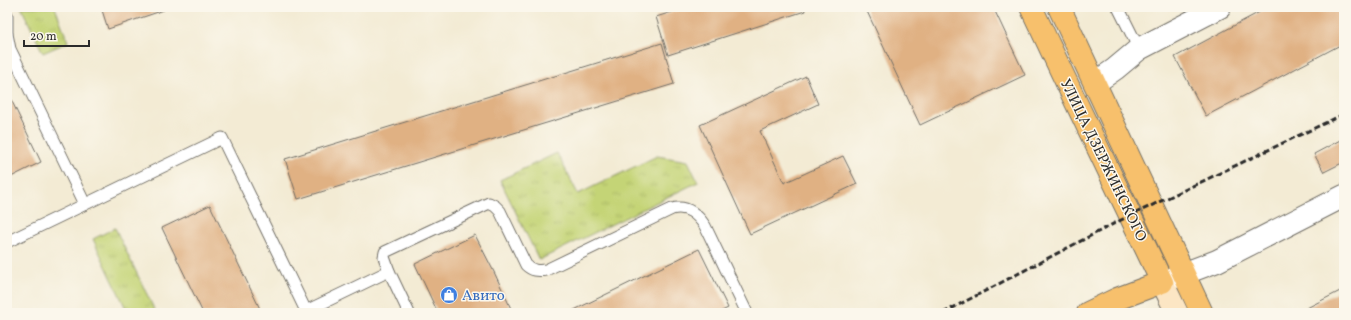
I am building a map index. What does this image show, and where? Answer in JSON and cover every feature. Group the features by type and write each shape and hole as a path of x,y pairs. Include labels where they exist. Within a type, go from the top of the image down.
{"main road":[{"name":"УЛИЦА ДЗЕРЖИНСКОГО","path":"1032,7 1177,313"},
{"name":"УЛИЦА ДЗЕРЖИНСКОГО","path":"1059,7 1202,313"},
{"path":"1088,313 1117,299 1162,282"}],"street":[{"path":"1094,83 1115,69 1139,49 1220,7"},
{"path":"1162,282 1218,261 1344,196"}],"lane":[{"path":"1118,7 1139,49"},
{"path":"7,15 7,33 10,49 85,204"},
{"path":"7,242 222,138 307,312 389,271"},
{"path":"409,313 389,271 384,257 386,252 489,203 500,211 526,265 530,269 538,271 546,270 672,209 680,207 689,210 696,214 705,226 747,313"}],"green space":[{"path":"21,7 55,7 68,42 43,53"},
{"path":"557,153 578,194 657,156 688,161 698,182 539,260 500,180"},
{"path":"115,228 156,313 128,313 93,239"}],"building":[{"path":"101,7 163,7 164,10 108,29"},
{"path":"688,7 804,7 805,11 668,55 656,17"},
{"path":"865,7 993,7 1025,75 920,125"},
{"path":"1269,7 1344,7 1344,43 1206,116 1175,57"},
{"path":"662,43 674,84 298,199 285,159"},
{"path":"806,76 818,104 760,131 784,183 843,156 857,184 750,234 700,125"},
{"path":"7,91 41,162 7,179"},
{"path":"1344,138 1344,162 1324,172 1314,154"},
{"path":"210,205 262,313 203,313 162,228"},
{"path":"475,235 513,313 438,313 415,264"},
{"path":"699,249 728,308 718,313 568,313"},
{"path":"1344,289 1344,313 1297,313"}],"railway":[{"path":"943,313 1119,221 1344,114"}],"place":[{"name":"Авито","path":"449,295"}]}
